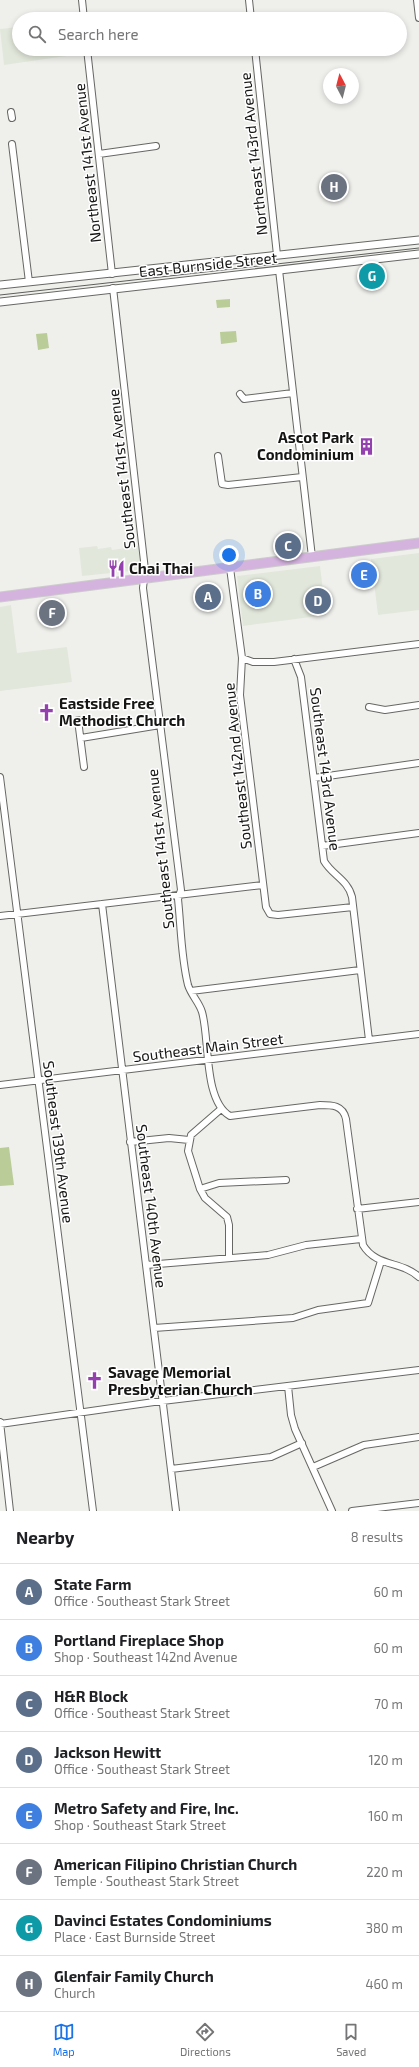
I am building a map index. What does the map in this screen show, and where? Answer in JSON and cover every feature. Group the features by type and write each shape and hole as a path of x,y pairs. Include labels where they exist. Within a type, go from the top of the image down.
{"main road":[{"path":"0,597 419,543"}],"street":[{"path":"82,0 83,12"},
{"path":"249,0 251,12"},
{"path":"417,0 419,18"},
{"name":"Northeast 141st Avenue","path":"88,56 112,274"},
{"name":"Northeast 143rd Avenue","path":"256,56 278,255"},
{"path":"12,144 29,282"},
{"path":"99,154 156,146"},
{"name":"East Burnside Street","path":"0,285 419,240"},
{"name":"East Burnside Street","path":"0,302 419,254"},
{"path":"279,270 312,557"},
{"name":"Southeast 141st Avenue","path":"113,288 144,563 143,588 179,877 178,899 188,985 202,1012 213,1086 221,1109"},
{"path":"240,394 244,399 293,393"},
{"path":"218,456 222,484 228,486 302,477"},
{"name":"Southeast 142nd Avenue","path":"230,568 242,658 240,695 266,907 270,914 353,907"},
{"path":"242,658 263,663 419,644"},
{"name":"Southeast 143rd Avenue","path":"294,659 301,677 324,861 328,868 342,879 350,890 369,1040"},
{"path":"369,707 385,710 419,705"},
{"path":"78,720 84,767"},
{"path":"81,738 160,726"},
{"path":"314,778 419,763"},
{"name":"Southeast 139th Avenue","path":"0,777 93,1511"},
{"path":"322,846 419,833"},
{"path":"0,916 263,885"},
{"name":"Southeast 140th Avenue","path":"102,904 176,1511"},
{"path":"190,991 360,970"},
{"name":"Southeast Main Street","path":"0,1085 419,1034"},
{"path":"229,1257 229,1225 226,1217 205,1198 200,1189 190,1161 189,1140 195,1130 221,1109 230,1116 236,1116 330,1105 338,1107 345,1115 361,1239 369,1254 381,1261 408,1270 419,1277"},
{"path":"130,1142 169,1138 189,1140"},
{"path":"200,1189 219,1183 286,1180"},
{"path":"358,1209 419,1202"},
{"path":"146,1265 268,1255 306,1245 361,1239"},
{"path":"154,1328 293,1318 318,1310 368,1303 381,1261"},
{"path":"2,1511 10,1510 0,1423 80,1411 419,1370"},
{"path":"288,1386 293,1422 332,1511"},
{"path":"313,1467 364,1445 419,1437"},
{"path":"171,1469 271,1457 302,1444"},
{"path":"352,1511 419,1503"}],"shaded area":[{"path":"12,28 12,56 66,56 4,65 0,29"},
{"path":"97,546 98,549 111,547 112,550 138,546 141,570 82,576 79,548"},
{"path":"419,553 419,610 378,615 371,559"},
{"path":"320,566 326,615 243,626 237,576"},
{"path":"11,605 17,653 67,647 72,682 0,691 0,607"}],"green space":[{"path":"230,299 230,307 217,308 216,300"},
{"path":"236,331 237,342 221,344 220,332"},
{"path":"47,333 49,348 38,350 36,334"},
{"path":"9,1147 14,1185 0,1186 0,1148"}],"tram line":[{"path":"0,295 419,248"}],"place":[{"name":"Glenfair Family Church","path":"334,187"},
{"name":"Davinci Estates Condominiums","path":"372,276"},
{"name":"Ascot Park Condominium","path":"367,446"},
{"name":"H&R Block","path":"288,546"},
{"name":"Chai Thai","path":"116,568"},
{"name":"Metro Safety and Fire, Inc.","path":"364,575"},
{"name":"Portland Fireplace Shop","path":"258,594"},
{"name":"State Farm","path":"208,597"},
{"name":"Jackson Hewitt","path":"318,601"},
{"name":"American Filipino Christian Church","path":"52,613"},
{"name":"Eastside Free Methodist Church","path":"46,712"},
{"name":"Savage Memorial Presbyterian Church","path":"95,1381"}]}
